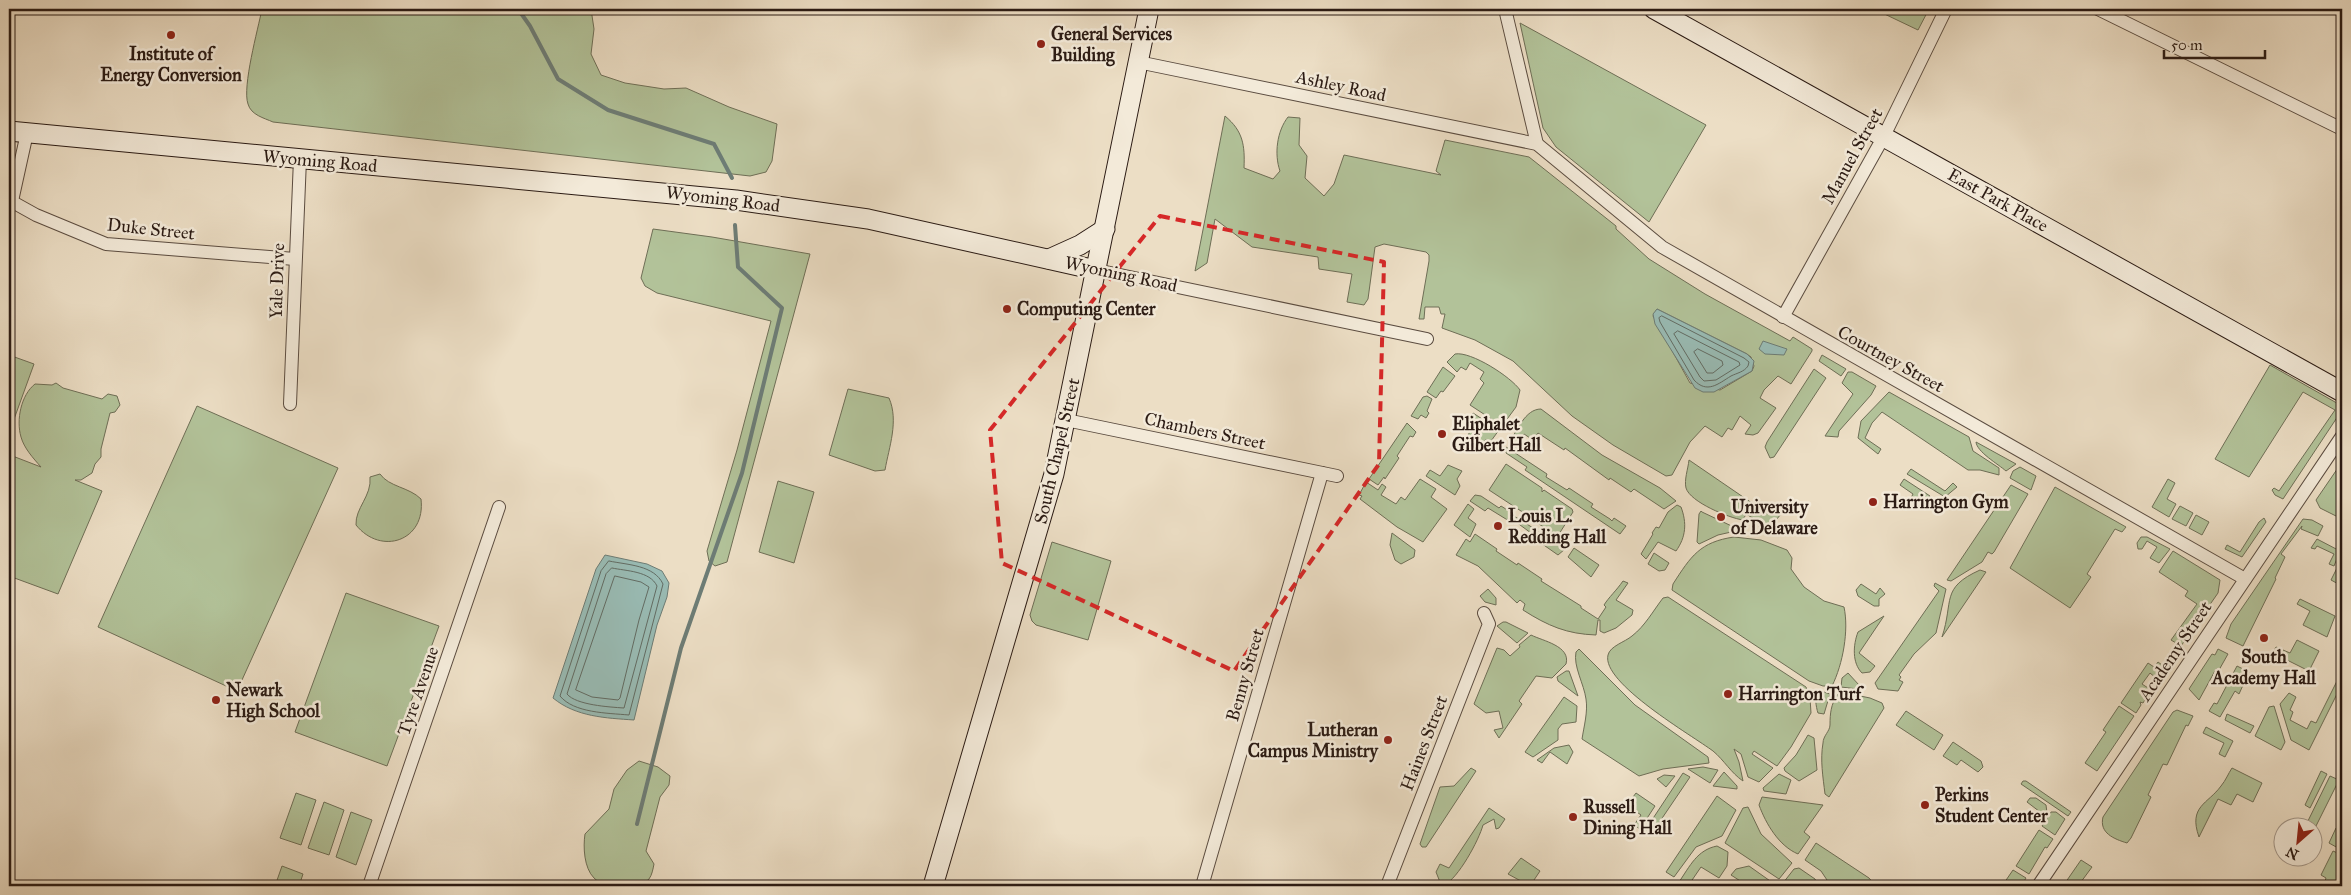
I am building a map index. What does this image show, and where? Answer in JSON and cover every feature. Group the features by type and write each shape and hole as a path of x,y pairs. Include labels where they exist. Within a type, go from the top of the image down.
{"street":[{"name":"South Chapel Street","path":"933,886 1048,497 1066,420 1149,9"},
{"path":"1505,9 1537,144"},
{"name":"East Park Place","path":"1654,9 2342,392"},
{"name":"Manuel Street","path":"1783,317 1884,136 1946,9"},
{"path":"2098,9 2342,130"},
{"name":"Ashley Road","path":"1138,62 1537,144"},
{"name":"Wyoming Road","path":"18,132 736,200 868,220 1427,339"},
{"name":"Duke Street","path":"18,132 10,201 36,215 106,244 295,259"},
{"name":"Courtney Street","path":"1537,144 1662,247 2245,579"},
{"name":"Yale Drive","path":"290,404 300,159"},
{"path":"1049,259 1080,245 1104,228"},
{"name":"Chambers Street","path":"1066,420 1337,476"},
{"name":"Academy Street","path":"2038,886 2342,436"},
{"name":"Benny Street","path":"1202,886 1322,473"},
{"name":"Tyre Avenue","path":"369,886 499,507"},
{"name":"Haines Street","path":"1387,886 1488,624 1484,613"}],"highlighted area":[{"path":"1160,216 1384,262 1379,464 1234,671 1002,563 990,430"}],"green space":[{"path":"262,9 591,9 594,29 591,54 601,75 625,83 664,89 686,88 729,107 777,124 772,161 766,172 750,176 273,122 258,116 252,111 248,104 247,96 254,43"},
{"path":"1874,9 1929,9 1918,30"},
{"path":"1520,23 1706,125 1649,222 1556,147 1543,128"},
{"path":"1225,116 1236,127 1242,139 1244,168 1273,179 1280,171 1277,150 1281,129 1288,117 1300,118 1299,145 1307,156 1305,178 1324,196 1334,184 1344,155 1441,175 1436,171 1445,140 1529,157 1616,226 1616,229 1649,259 1705,294 1790,341 1793,337 1812,349 1812,351 1791,384 1778,376 1764,390 1760,398 1776,408 1758,433 1753,435 1745,434 1751,425 1740,416 1732,430 1728,428 1722,437 1705,426 1690,442 1672,475 1666,476 1613,445 1572,416 1513,361 1475,340 1442,328 1445,314 1441,314 1439,307 1425,307 1424,319 1419,319 1429,261 1429,255 1426,252 1384,244 1375,247 1368,299 1364,305 1347,302 1352,274 1319,269 1318,257 1252,247 1215,219 1207,263 1195,271","holes":["1657,309 1751,357 1754,366 1752,371 1720,390 1690,383 1653,316"]},
{"path":"653,229 810,254 727,562 715,566 709,561 707,551 737,450 771,321 657,293 645,286 641,278"},
{"path":"1455,354 1471,357 1490,366 1508,378 1520,390 1516,407 1502,426 1470,405 1484,383 1480,379 1484,372 1470,363 1466,370 1461,367 1457,372 1447,362"},
{"path":"9,355 34,364 9,433"},
{"path":"1822,355 1846,369 1841,376 1819,361"},
{"path":"2270,365 2342,406 2342,410 2283,499 2275,495 2272,490 2274,488 2279,491 2335,410 2303,392 2249,477 2215,459"},
{"path":"1443,367 1455,376 1436,398 1427,392"},
{"path":"1814,369 1826,378 1774,457 1770,458 1765,447 1767,442"},
{"path":"1848,372 1852,372 1876,386 1871,395 1839,431 1838,437 1825,436 1853,394 1842,383"},
{"path":"56,383 63,388 102,399 108,394 117,396 120,405 115,412 110,413 101,449 101,457 95,464 92,473 81,480 75,480 102,491 58,594 9,576 10,455 41,467 22,441 19,423 21,408 26,395 35,384 52,385"},
{"path":"848,389 889,398 892,407 893,425 885,470 875,471 829,455"},
{"path":"1889,392 1969,437 1973,451 1999,468 1999,475 1980,470 1968,470 1882,412 1872,423 1865,438 1881,449 1878,454 1858,438 1861,421"},
{"path":"1427,396 1432,399 1426,418 1421,415 1418,419 1411,416 1423,397"},
{"path":"197,406 338,468 237,691 98,627"},
{"path":"1541,409 1602,455 1660,488 1676,501 1664,509 1634,489 1631,492 1610,478 1609,480 1565,448 1564,450 1538,433 1533,440 1524,434 1518,443 1525,448 1520,451 1509,443 1526,417 1535,410"},
{"path":"1473,413 1499,430 1491,441 1485,440 1480,446 1468,435 1475,424 1469,419"},
{"path":"1407,423 1416,432 1413,437 1410,436 1397,456 1399,458 1385,479 1384,477 1378,485 1369,479"},
{"path":"1976,442 2016,464 2006,471 1984,454"},
{"path":"1506,447 1547,474 1546,477 1567,490 1569,488 1593,504 1591,507 1612,521 1614,518 1626,526 1620,534 1525,470 1527,467 1506,453"},
{"path":"1689,460 1768,514 1774,509 1781,514 1767,531 1759,527 1761,523 1746,514 1743,520 1737,519 1702,504 1686,488"},
{"path":"2342,462 2342,519 2320,508 2316,500"},
{"path":"1506,464 1542,488 1542,492 1544,490 1572,509 1573,512 1559,534 1555,535 1526,515 1527,513 1524,513 1489,490"},
{"path":"1448,465 1462,471 1457,479 1460,486 1455,495 1426,476 1430,470 1440,476"},
{"path":"2020,467 2036,476 2031,490 2010,478 2013,471"},
{"path":"1911,469 1945,491 1953,483 1957,487 1945,497 1907,474"},
{"path":"380,474 389,482 421,499 421,513 416,525 409,534 400,539 389,541 377,540 366,535 356,525 358,513 369,490 370,477"},
{"path":"1420,479 1436,489 1431,497 1447,509 1423,542 1397,527 1360,499 1362,496 1359,495 1366,482 1378,490 1382,484 1386,487 1381,495 1396,504 1401,497 1405,500"},
{"path":"1904,479 1930,496 1929,499 1916,501 1911,498 1913,494 1900,485"},
{"path":"2168,479 2175,483 2167,499 2176,504 2169,517 2152,507"},
{"path":"778,481 814,492 794,563 759,552"},
{"path":"2011,485 2028,494 1994,552 1992,554 1988,552 1982,562 1951,581 1947,580"},
{"path":"2055,487 2126,527 2122,532 2115,529 2087,574 2091,577 2070,608 2010,568"},
{"path":"1475,495 1481,496 1499,508 1501,506 1509,511 1509,513 1538,531 1537,534 1533,531 1531,533 1516,522 1514,524 1488,508 1485,511 1470,501"},
{"path":"1468,504 1474,509 1468,518 1476,524 1470,537 1454,525"},
{"path":"1677,505 1681,507 1685,524 1684,535 1679,546 1676,551 1658,542 1646,559 1641,554 1652,533 1656,527 1659,528 1668,512"},
{"path":"2180,506 2193,513 2186,526 2172,519"},
{"path":"1701,511 1740,530 1718,535 1699,544 1697,542 1699,514"},
{"path":"2196,515 2209,522 2202,535 2189,528"},
{"path":"2264,518 2266,522 2242,557 2225,549 2227,545 2240,552 2259,522"},
{"path":"2303,519 2312,520 2323,526 2318,536 2301,529 2302,526 2281,554 2285,557 2276,579 2243,646 2226,638 2231,624"},
{"path":"1392,533 1415,550 1414,557 1401,564 1395,560 1390,545"},
{"path":"1475,534 1497,549 1496,551 1542,579 1541,581 1598,619 1606,607 1604,605 1623,581 1628,583 1616,600 1633,610 1632,615 1616,628 1604,633 1600,631 1600,620 1598,620 1596,635 1567,631 1541,621 1523,610 1525,604 1520,600 1517,603 1478,566 1456,555 1466,539 1470,542"},
{"path":"1543,534 1565,549 1558,555 1538,541"},
{"path":"1734,537 1761,540 1787,550 1792,558 1791,569 1804,587 1824,601 1844,607 1846,626 1844,647 1832,686 1823,686 1809,681 1672,590 1679,574 1698,552 1722,539"},
{"path":"2141,537 2147,537 2170,549 2159,563 2150,558 2157,547 2147,541 2142,549 2138,549 2137,543"},
{"path":"2317,539 2340,551 2334,566 2329,564 2334,554 2317,546 2315,549 2311,548"},
{"path":"1052,542 1111,561 1088,640 1036,625 1032,621 1030,615"},
{"path":"1574,548 1599,565 1591,577 1568,557"},
{"path":"2173,551 2220,580 2218,593 2181,646 2171,640 2197,604 2185,596 2188,591 2159,572"},
{"path":"1654,553 1669,563 1665,570 1659,571 1648,564"},
{"path":"2342,558 2342,586 2331,580"},
{"path":"1980,570 1986,572 1942,637 1950,597 1959,583"},
{"path":"1935,583 1946,589 1936,633 1914,654 1899,675 1901,677 1899,680 1903,682 1898,691 1878,689 1875,683 1939,591 1934,586"},
{"path":"1861,584 1876,594 1880,588 1885,594 1879,599 1879,606 1874,606 1858,596 1856,590"},
{"path":"1488,589 1496,598 1496,605 1485,602 1480,596"},
{"path":"346,593 439,626 387,766 295,732"},
{"path":"1668,597 1806,687 1810,698 1811,713 1791,747 1777,766 1754,751 1752,754 1773,768 1759,782 1748,777 1741,754 1734,749 1743,781 1713,751 1650,708 1633,694 1619,680 1610,667 1609,652 1637,632 1663,598"},
{"path":"2300,599 2335,616 2327,637 2303,625 2310,611 2297,604"},
{"path":"1884,616 1859,653 1875,666 1870,672 1862,673 1856,664 1854,654 1858,632"},
{"path":"1503,622 1528,633 1517,643 1497,626"},
{"path":"1531,635 1560,648 1566,658 1566,664 1552,678 1536,676 1519,701 1522,704 1499,738 1494,730 1503,728 1499,711 1486,713 1474,704 1497,648 1504,650 1510,656"},
{"path":"2297,640 2319,651 2309,671 2273,653 2276,647 2290,653"},
{"path":"1579,649 1635,705 1708,757 1709,763 1663,769 1639,776 1582,739 1586,719 1586,704 1585,693 1575,657"},
{"path":"2218,649 2228,654 2219,670 2216,669 2199,700 2189,689 2212,654 2215,655"},
{"path":"2158,662 2166,668 2157,682 2154,681 2156,678 2150,673 2142,684 2148,688 2150,686 2153,687 2143,703 2140,702 2141,705 2136,713 2121,703 2148,663 2154,667"},
{"path":"2237,666 2249,672 2239,694 2235,691 2220,717 2209,711 2214,703 2217,704"},
{"path":"1569,671 1578,696 1558,681 1557,677"},
{"path":"2342,671 2342,684 2309,750 2291,740 2280,704 2289,693 2296,697 2290,710 2293,712 2290,720 2307,729 2311,721 2316,723"},
{"path":"1848,673 1859,685 1858,689 1841,687 1842,678"},
{"path":"1818,690 1830,694 1824,714 1818,713 1817,710 1816,698"},
{"path":"1846,693 1870,698 1882,703 1884,708 1829,797 1825,794 1823,775 1823,740 1830,727 1831,709 1835,699 1837,695"},
{"path":"1564,697 1577,706 1576,722 1562,724 1558,729 1558,740 1533,757 1525,752"},
{"path":"2119,706 2134,716 2097,771 2085,763 2106,732 2103,730"},
{"path":"2274,706 2285,742 2281,750 2255,736 2269,707"},
{"path":"2177,710 2193,716 2188,726 2186,725 2167,765 2163,764 2148,795 2151,797 2131,838 2127,843 2117,839 2105,831 2102,823 2103,817 2173,712"},
{"path":"1906,711 1943,735 1934,750 1896,725"},
{"path":"2227,714 2254,726 2250,733 2225,720"},
{"path":"2206,727 2233,741 2225,757 2219,754 2224,743 2203,733"},
{"path":"1808,735 1814,738 1817,770 1799,781 1785,771 1784,768 1796,755"},
{"path":"1953,742 1981,761 1983,767 1978,772 1961,760 1957,765 1943,756"},
{"path":"1569,745 1573,752 1567,764 1550,752 1542,763 1537,760 1554,748"},
{"path":"639,761 658,767 670,776 669,785 660,797 646,851 654,866 649,879 644,883 637,886 614,887 599,882 588,869 585,857 585,834 609,809 614,789 627,770"},
{"path":"1703,767 1718,770 1710,783 1688,769"},
{"path":"1471,768 1476,771 1426,847 1422,847 1420,844 1440,787 1454,786"},
{"path":"2232,768 2262,783 2253,802 2237,794 2231,805 2218,799 2199,837 2196,827 2198,812 2221,786"},
{"path":"2321,771 2327,774 2310,808 2305,805"},
{"path":"1724,772 1737,786 1737,789 1713,786"},
{"path":"1683,773 1690,777 1650,836 1644,832"},
{"path":"1779,774 1791,780 1786,794 1764,791 1763,788"},
{"path":"1664,775 1675,776 1666,787 1657,779"},
{"path":"2330,776 2339,780 2320,818 2309,818"},
{"path":"2023,781 2026,781 2071,812 2068,816 2021,784"},
{"path":"296,793 316,800 301,845 280,838"},
{"path":"1636,793 1655,806 1640,829 1634,825 1641,815 1627,805"},
{"path":"1717,796 1736,810 1722,836 1696,847 1674,877 1666,872"},
{"path":"1762,797 1823,805 1804,832 1810,837 1798,854 1785,846 1769,827 1759,805"},
{"path":"2030,798 2036,798 2046,805 2047,813 2044,815 2027,802"},
{"path":"324,802 344,810 329,855 308,848"},
{"path":"1748,807 1761,834 1792,863 1779,879 1725,843 1743,808"},
{"path":"1489,808 1505,819 1499,828 1496,829 1494,819 1483,825 1473,849 1455,875 1444,885 1440,882 1436,872 1440,864 1449,868"},
{"path":"351,812 372,820 356,865 336,857"},
{"path":"2051,812 2056,812 2065,819 2055,835 2042,826"},
{"path":"2336,828 2342,831 2342,838 2338,848 2329,843"},
{"path":"2039,830 2053,839 2047,848 2045,847 2029,874 2016,866"},
{"path":"1816,843 1869,878 1876,886 1831,886 1821,871 1805,860"},
{"path":"1717,846 1728,852 1727,866 1719,878 1701,867 1688,886 1679,882 1699,855"},
{"path":"2333,851 2342,855 2342,886 2325,881 2326,878 2321,875"},
{"path":"1521,858 1540,871 1530,886 1508,874"},
{"path":"2081,860 2092,867 2078,886 2063,886"},
{"path":"282,866 303,874 299,886 275,886"},
{"path":"1749,866 1773,883 1771,886 1748,886 1731,875 1736,869"},
{"path":"1799,868 1815,879 1819,886 1788,886 1783,883 1794,869"},
{"path":"2013,870 2026,878 2021,886 2002,886"}],"water":[{"path":"1657,309 1747,354 1754,361 1752,371 1714,392 1703,392 1695,388 1655,324 1653,314"},
{"path":"1763,341 1787,349 1784,355 1765,354 1759,349"},
{"path":"605,555 647,564 662,571 669,583 667,597 657,625 634,720 581,713 553,698 596,569"}],"waterway":[{"path":"518,9 530,26 558,79 608,110 714,144 732,178"},
{"path":"637,824 681,648 742,473 782,308 738,267 735,225"}],"place":[{"name":"Institute of Energy Conversion","path":"171,35"},
{"name":"General Services Building","path":"1041,44"},
{"name":"Computing Center","path":"1007,309"},
{"name":"Eliphalet Gilbert Hall","path":"1442,434"},
{"name":"Harrington Gym","path":"1873,502"},
{"name":"University of Delaware","path":"1721,517"},
{"name":"Louis L. Redding Hall","path":"1498,526"},
{"name":"South Academy Hall","path":"2264,638"},
{"name":"Harrington Turf","path":"1728,694"},
{"name":"Newark High School","path":"216,700"},
{"name":"Lutheran Campus Ministry","path":"1388,740"},
{"name":"Perkins Student Center","path":"1925,805"},
{"name":"Russell Dining Hall","path":"1573,817"}]}
